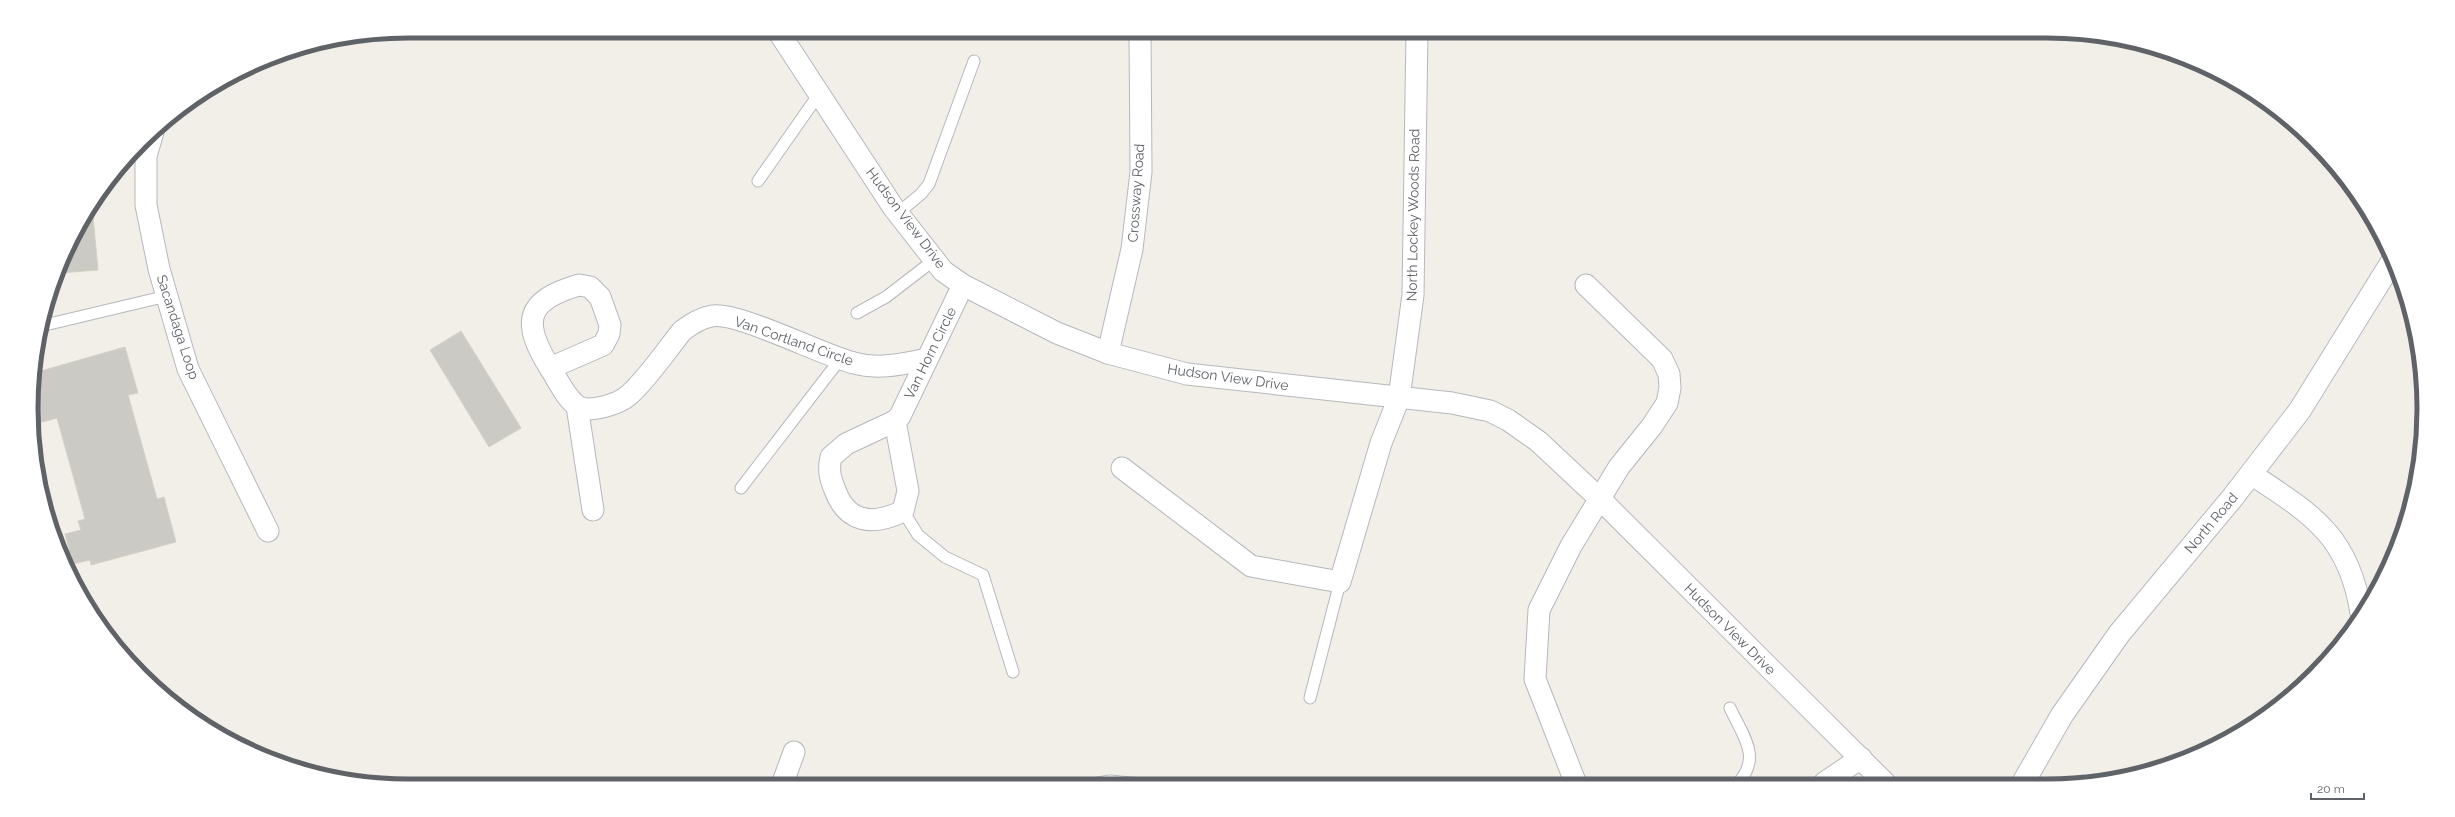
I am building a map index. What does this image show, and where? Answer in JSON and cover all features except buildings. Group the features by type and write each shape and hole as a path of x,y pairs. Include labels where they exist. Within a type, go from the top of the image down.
{"main road":[{"name":"North Road","path":"2025,779 2057,721 2119,634 2251,474 2300,410 2389,267"}],"street":[{"name":"Hudson View Drive","path":"783,38 898,213 943,270 963,285 1057,333 1108,353 1187,374 1452,403 1490,411 1502,417 1538,441 1601,500 1881,779"},
{"name":"Crossway Road","path":"1108,353 1132,249 1141,172 1140,38"},
{"name":"North Lockey Woods Road","path":"1340,582 1381,443 1399,398 1413,296 1417,38"},
{"name":"Sacandaga Loop","path":"149,145 146,156 146,205 167,296 188,369 268,532"},
{"name":"Van Horn Circle","path":"903,511 892,516 872,519 852,516 840,503 830,476 831,457 846,444 894,421 900,416 963,285"},
{"path":"1574,779 1535,679 1539,610 1571,546 1601,500 1619,467 1652,426 1667,403 1670,388 1669,374 1662,359 1586,285"},
{"name":"Van Cortland Circle","path":"578,406 588,410 598,408 628,396 682,331 691,324 713,316 738,320 854,364 882,367 927,359"},
{"path":"550,368 569,398 578,406 593,510"},
{"path":"894,421 908,491 903,511"},
{"path":"1122,468 1251,566 1340,582"},
{"path":"2251,474 2301,506 2326,529 2344,555 2359,598 2360,606"},
{"path":"784,779 794,752"},
{"path":"1830,779 1860,758"}],"lane":[{"path":"898,213 921,194 929,184 974,61"},
{"path":"758,181 820,94"},
{"path":"857,313 886,297 934,260"},
{"path":"48,323 167,296"},
{"path":"741,488 841,358"},
{"path":"903,511 918,535 945,556 983,575 1013,672"},
{"path":"1310,698 1340,582"},
{"path":"1730,708 1750,755 1748,772 1742,779"}]}
